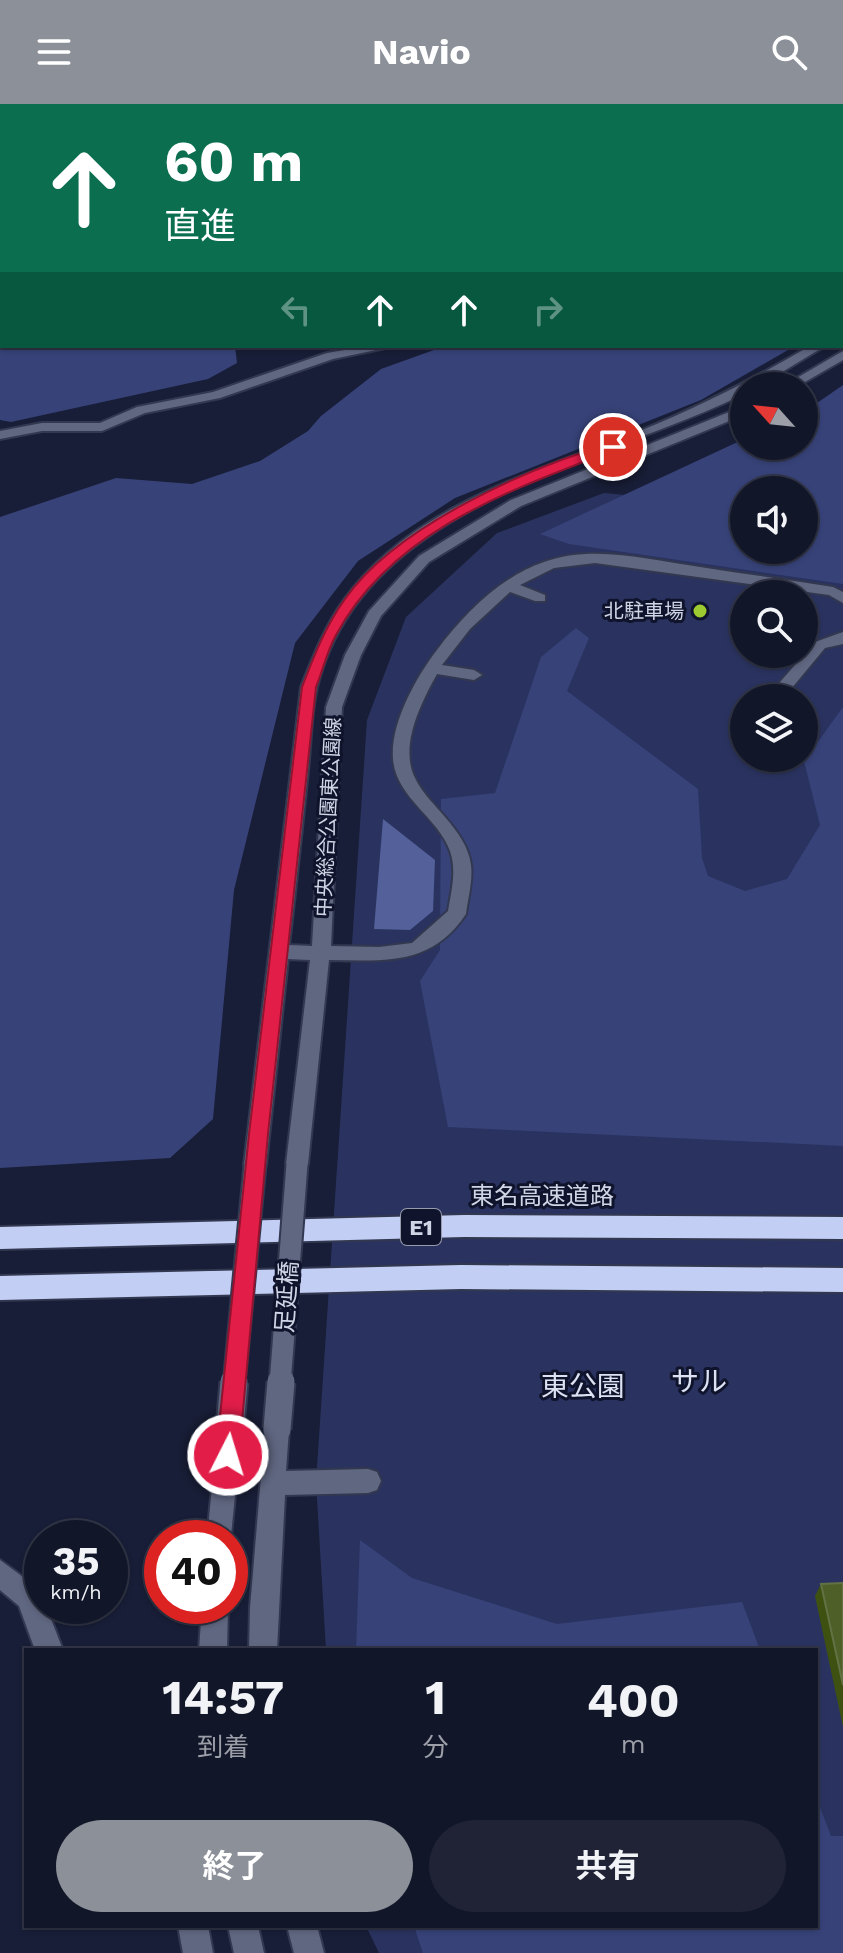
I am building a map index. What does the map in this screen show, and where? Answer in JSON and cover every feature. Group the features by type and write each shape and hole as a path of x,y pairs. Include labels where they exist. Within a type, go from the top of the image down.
{"highway":[{"name":"東名高速道路","path":"0,1238 464,1226 843,1228"},
{"name":"E1","path":"0,1288 461,1277 843,1280"}],"street":[{"path":"0,435 42,427 102,427 141,410 216,395 331,356 377,348"},
{"path":"774,372 816,348"},
{"path":"813,372 843,355"},
{"name":"足延橋","path":"222,1520 255,1165 309,687 328,637 352,599 382,566 430,529 494,493 642,436 730,395"},
{"name":"中央総合公園東公園線","path":"297,1164 320,952 334,707 353,655 374,614 424,559 481,522 516,503 730,416"},
{"path":"279,952 379,954 417,949 457,914 462,864 451,835 413,790 401,762 406,730 430,668 487,604 533,572 566,560 612,559 833,591 843,599"},
{"path":"510,587 540,598"},
{"path":"785,684 815,640 842,640 843,637"},
{"path":"430,668 474,675"},
{"name":"足延橋","path":"273,1483 297,1164"},
{"path":"263,1648 263,1608 273,1483 368,1481"},
{"path":"0,1573 29,1597 48,1648"},
{"path":"213,1648 214,1624"},
{"path":"193,1928 198,1953"},
{"path":"243,1928 249,1953"},
{"path":"303,1928 309,1953"}],"green space":[{"name":"東公園","path":"604,493 730,505 730,564 818,564 818,533 843,504 843,1953 379,1953 367,1928 818,1928 818,1648 326,1648 316,1482 367,720 406,617 497,533"}],"shaded area":[{"path":"0,348 235,348 237,363 208,379 11,422 0,420"},
{"path":"439,348 792,348 750,372 730,372 730,383 701,400 455,498 358,561 295,643 234,890 213,1119 170,1158 0,1168 0,517 116,478 192,484 260,461 308,431 321,416 381,369"},
{"path":"843,385 843,584 569,544 540,534 730,446 730,460 818,460 818,402"},
{"path":"576,628 589,638 567,691 698,789 702,858 708,876 745,891 787,879 820,825 807,772 818,772 818,742 843,707 843,1146 448,1127 420,981 440,950 441,799 495,793 541,657"},
{"path":"383,819 435,860 433,911 410,930 374,929"},
{"path":"360,1540 412,1578 557,1624 742,1602 759,1648 356,1648"},
{"path":"818,1802 831,1836 843,1836 843,1953 423,1953 415,1928 818,1928"}],"building":[{"path":"843,1583 843,1685 821,1584"}],"place":[{"name":"北駐車場","path":"700,611"}],"route":[{"path":"228,1455 259,1134 309,687 328,637 352,599 382,566 430,529 494,493 613,447"}],"park label":[{"name":"サル","path":"699,1381"}]}
